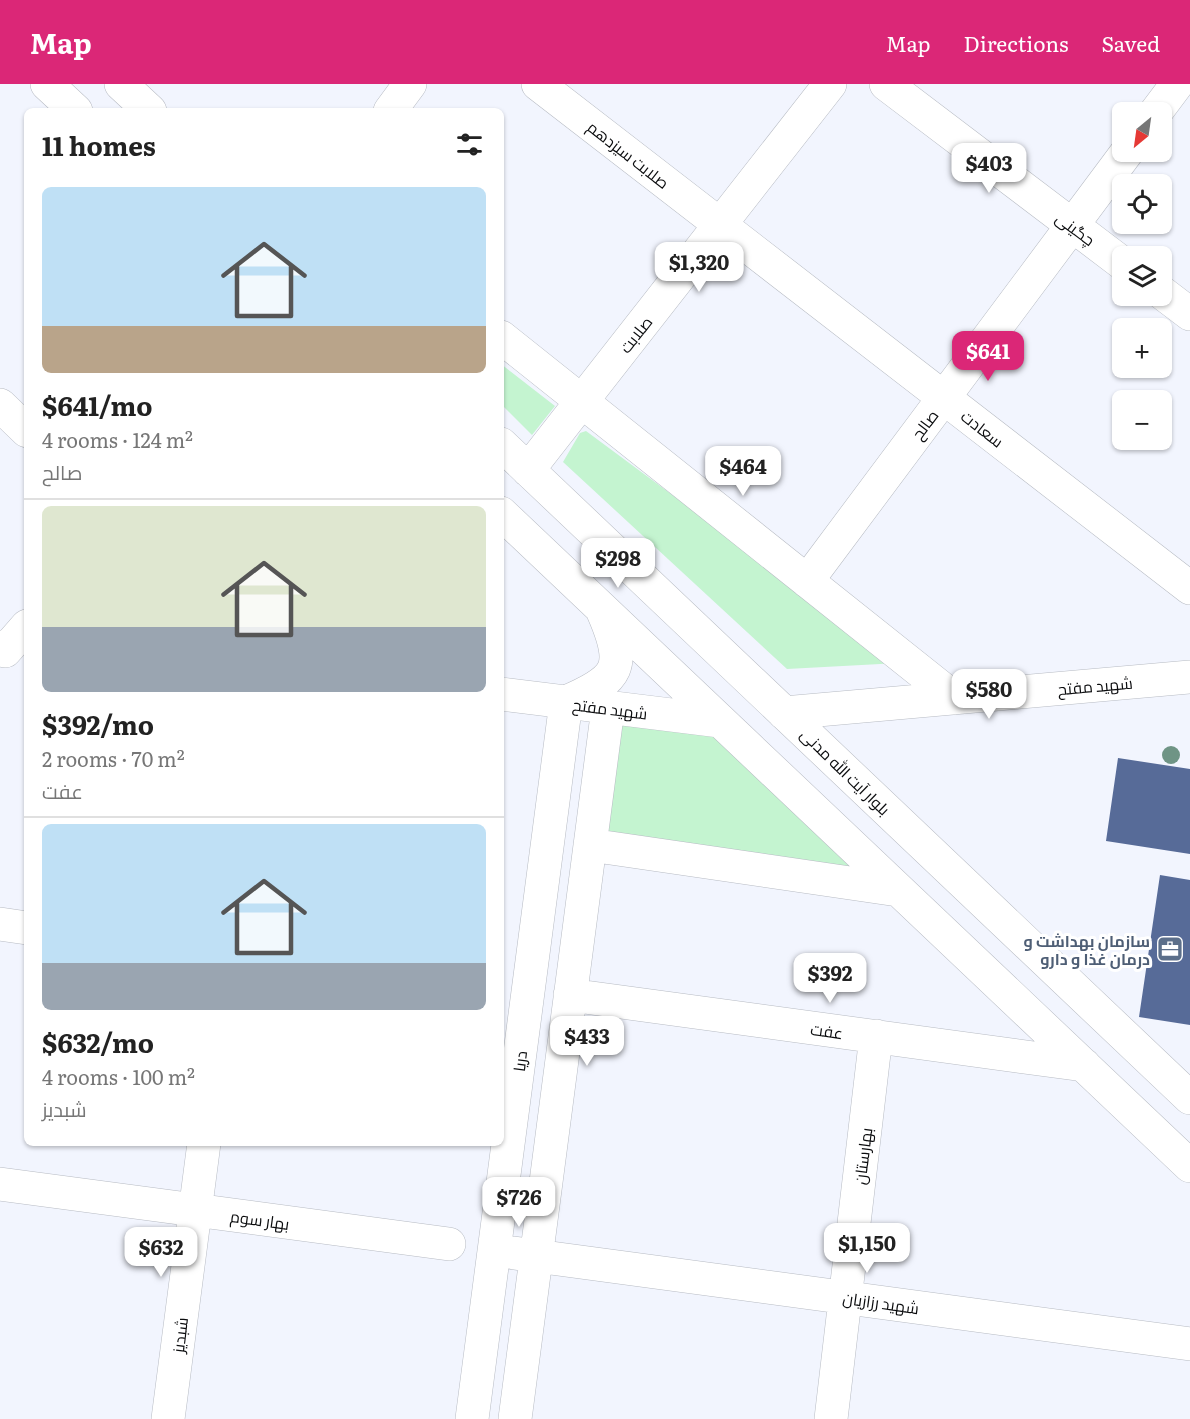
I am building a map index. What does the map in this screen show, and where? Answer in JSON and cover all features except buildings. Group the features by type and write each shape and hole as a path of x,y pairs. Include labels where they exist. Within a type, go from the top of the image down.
{"street":[{"path":"47,84 73,108"},
{"path":"121,84 147,108"},
{"path":"392,108 410,84"},
{"name":"صلابت سیزدهم","path":"538,84 720,225"},
{"name":"صلابت","path":"528,470 830,84"},
{"name":"چگینی","path":"886,84 1112,255"},
{"path":"1164,102 1177,84"},
{"name":"صالح","path":"807,581 1119,162"},
{"name":"سعادت","path":"720,225 1190,588"},
{"path":"1172,300 1190,314"},
{"path":"504,339 954,698"},
{"path":"0,405 24,427"},
{"name":"بلوار آیت الله مدنی","path":"504,447 1190,1098"},
{"path":"504,516 1190,1166"},
{"path":"592,600 616,554"},
{"path":"566,702 601,685 613,673 617,657 616,641 592,600"},
{"path":"8,650 24,630"},
{"name":"شهید مفتح","path":"784,713 1190,677"},
{"name":"شهید مفتح","path":"504,694 720,720"},
{"name":"دریا","path":"472,1419 566,702"},
{"path":"515,1419 608,708"},
{"path":"590,845 898,890"},
{"path":"0,924 24,928"},
{"name":"عفت","path":"570,995 1083,1065"},
{"name":"بهارستان","path":"831,1419 876,1036"},
{"name":"شبدیز","path":"168,1419 204,1146"},
{"name":"بهار سوم","path":"0,1184 449,1244"},
{"name":"شهید رزازیان","path":"494,1250 1190,1344"}],"green space":[{"path":"504,366 555,406 532,435 504,407"},
{"path":"586,431 899,663 787,669 563,462 580,433"},
{"path":"608,708 720,721 898,890 590,845"}],"place":[{"name":"سازمان بهداشت و درمان غذا و دارو","path":"1170,949"}]}
